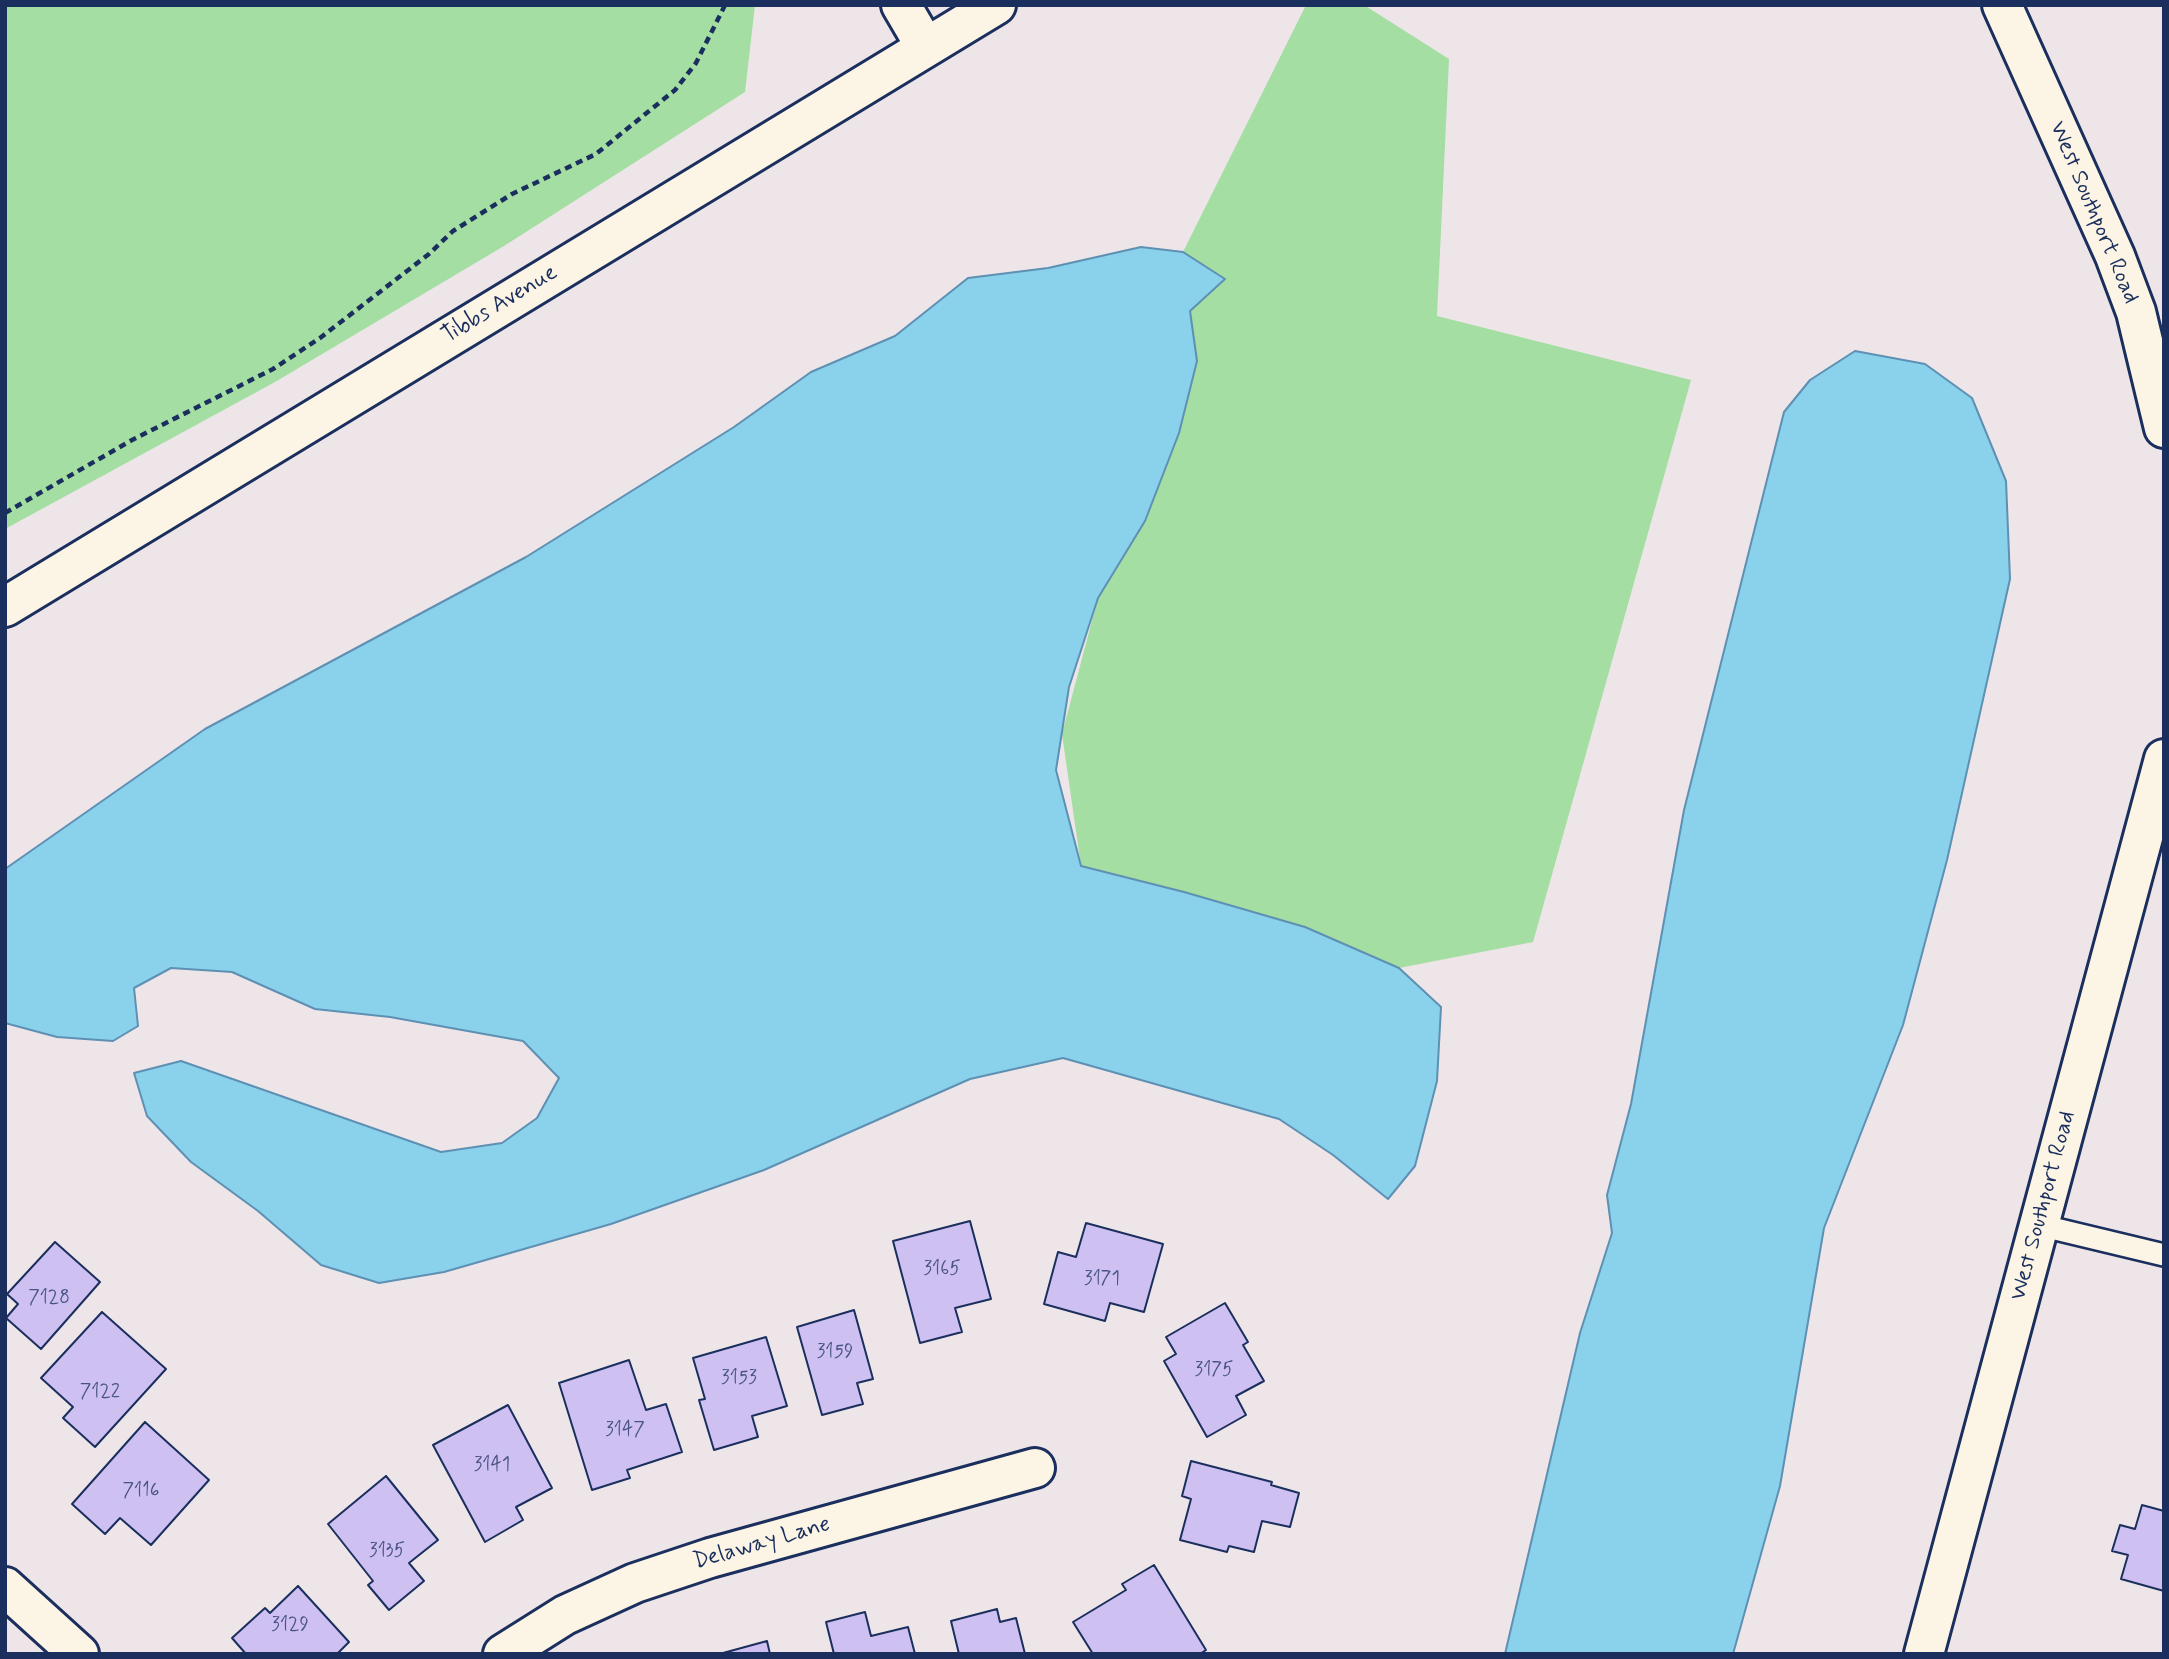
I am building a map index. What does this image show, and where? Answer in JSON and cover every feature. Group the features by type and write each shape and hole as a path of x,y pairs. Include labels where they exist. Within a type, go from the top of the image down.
{"street":[{"path":"901,5 925,46"},
{"name":"Tibbs Avenue","path":"5,607 996,5"},
{"name":"West Southport Road","path":"2002,5 2115,256 2136,312 2164,428"},
{"name":"West Southport Road","path":"1924,1654 2164,759"},
{"name":"Delaway Lane","path":"503,1654 572,1611 635,1583 709,1558 1035,1468"},
{"path":"5,1587 79,1654"}],"lane":[{"path":"2039,1225 2164,1255"}],"path":[{"path":"5,513 132,440 272,369 342,321 429,254 453,231 512,194 596,154 675,90 696,63 725,5"}],"green space":[{"path":"5,5 755,5 745,92 504,246 275,382 5,529"},
{"path":"1306,5 1364,5 1449,59 1437,316 1691,380 1533,942 1399,968 1184,892 1081,866 1062,734 1098,598 1145,521 1179,433 1197,361 1189,311 1225,279 1183,252"}],"water":[{"path":"1141,247 1183,252 1225,279 1190,311 1197,361 1179,433 1145,521 1098,598 1069,687 1056,770 1081,866 1305,927 1399,968 1441,1007 1437,1081 1415,1166 1388,1199 1333,1155 1279,1119 1063,1058 970,1079 764,1170 611,1224 444,1272 379,1283 321,1265 258,1211 191,1162 147,1116 134,1073 181,1061 441,1152 502,1143 537,1118 559,1078 523,1041 390,1017 315,1009 232,972 171,968 134,988 138,1026 113,1041 57,1037 5,1023 5,869 205,729 526,557 734,427 811,372 895,336 968,278 1048,268"},
{"path":"1855,351 1925,364 1972,398 2006,481 2010,579 1947,860 1903,1025 1824,1228 1780,1486 1733,1654 1505,1654 1580,1333 1612,1233 1607,1195 1631,1104 1684,810 1784,412 1810,380"}],"building":[{"path":"970,1221 991,1299 955,1308 962,1332 920,1343 893,1241"},
{"path":"1086,1223 1163,1244 1144,1312 1110,1303 1105,1321 1044,1304 1058,1252 1076,1257"},
{"path":"55,1242 100,1282 41,1349 6,1318 18,1304 7,1294"},
{"path":"1225,1303 1248,1342 1243,1345 1264,1381 1236,1396 1246,1415 1207,1437 1164,1361 1176,1354 1166,1337"},
{"path":"854,1310 873,1379 857,1383 863,1404 822,1415 797,1327"},
{"path":"102,1312 166,1369 95,1447 63,1418 73,1407 41,1378"},
{"path":"766,1337 787,1406 752,1416 758,1437 714,1450 699,1400 705,1399 693,1358"},
{"path":"629,1360 646,1410 666,1404 682,1452 627,1470 630,1478 592,1490 559,1383"},
{"path":"508,1405 552,1488 516,1507 523,1520 485,1542 433,1445"},
{"path":"145,1422 209,1480 151,1545 120,1518 105,1534 72,1504"},
{"path":"1191,1461 1272,1482 1271,1485 1299,1493 1290,1527 1262,1521 1254,1552 1229,1546 1227,1552 1180,1540 1191,1499 1182,1496"},
{"path":"386,1476 438,1540 409,1563 424,1581 389,1610 368,1585 373,1581 328,1524"},
{"path":"2142,1505 2164,1511 2164,1591 2121,1579 2128,1555 2112,1551 2120,1525 2135,1529"},
{"path":"1154,1565 1206,1650 1200,1654 1093,1654 1073,1622 1126,1590 1122,1584"},
{"path":"298,1586 349,1642 337,1654 246,1654 232,1638 265,1608 270,1613"},
{"path":"997,1609 1000,1622 1016,1618 1025,1654 959,1654 951,1621"},
{"path":"865,1612 871,1636 908,1627 915,1654 834,1654 826,1622"},
{"path":"767,1641 770,1654 723,1654 723,1653"}]}
